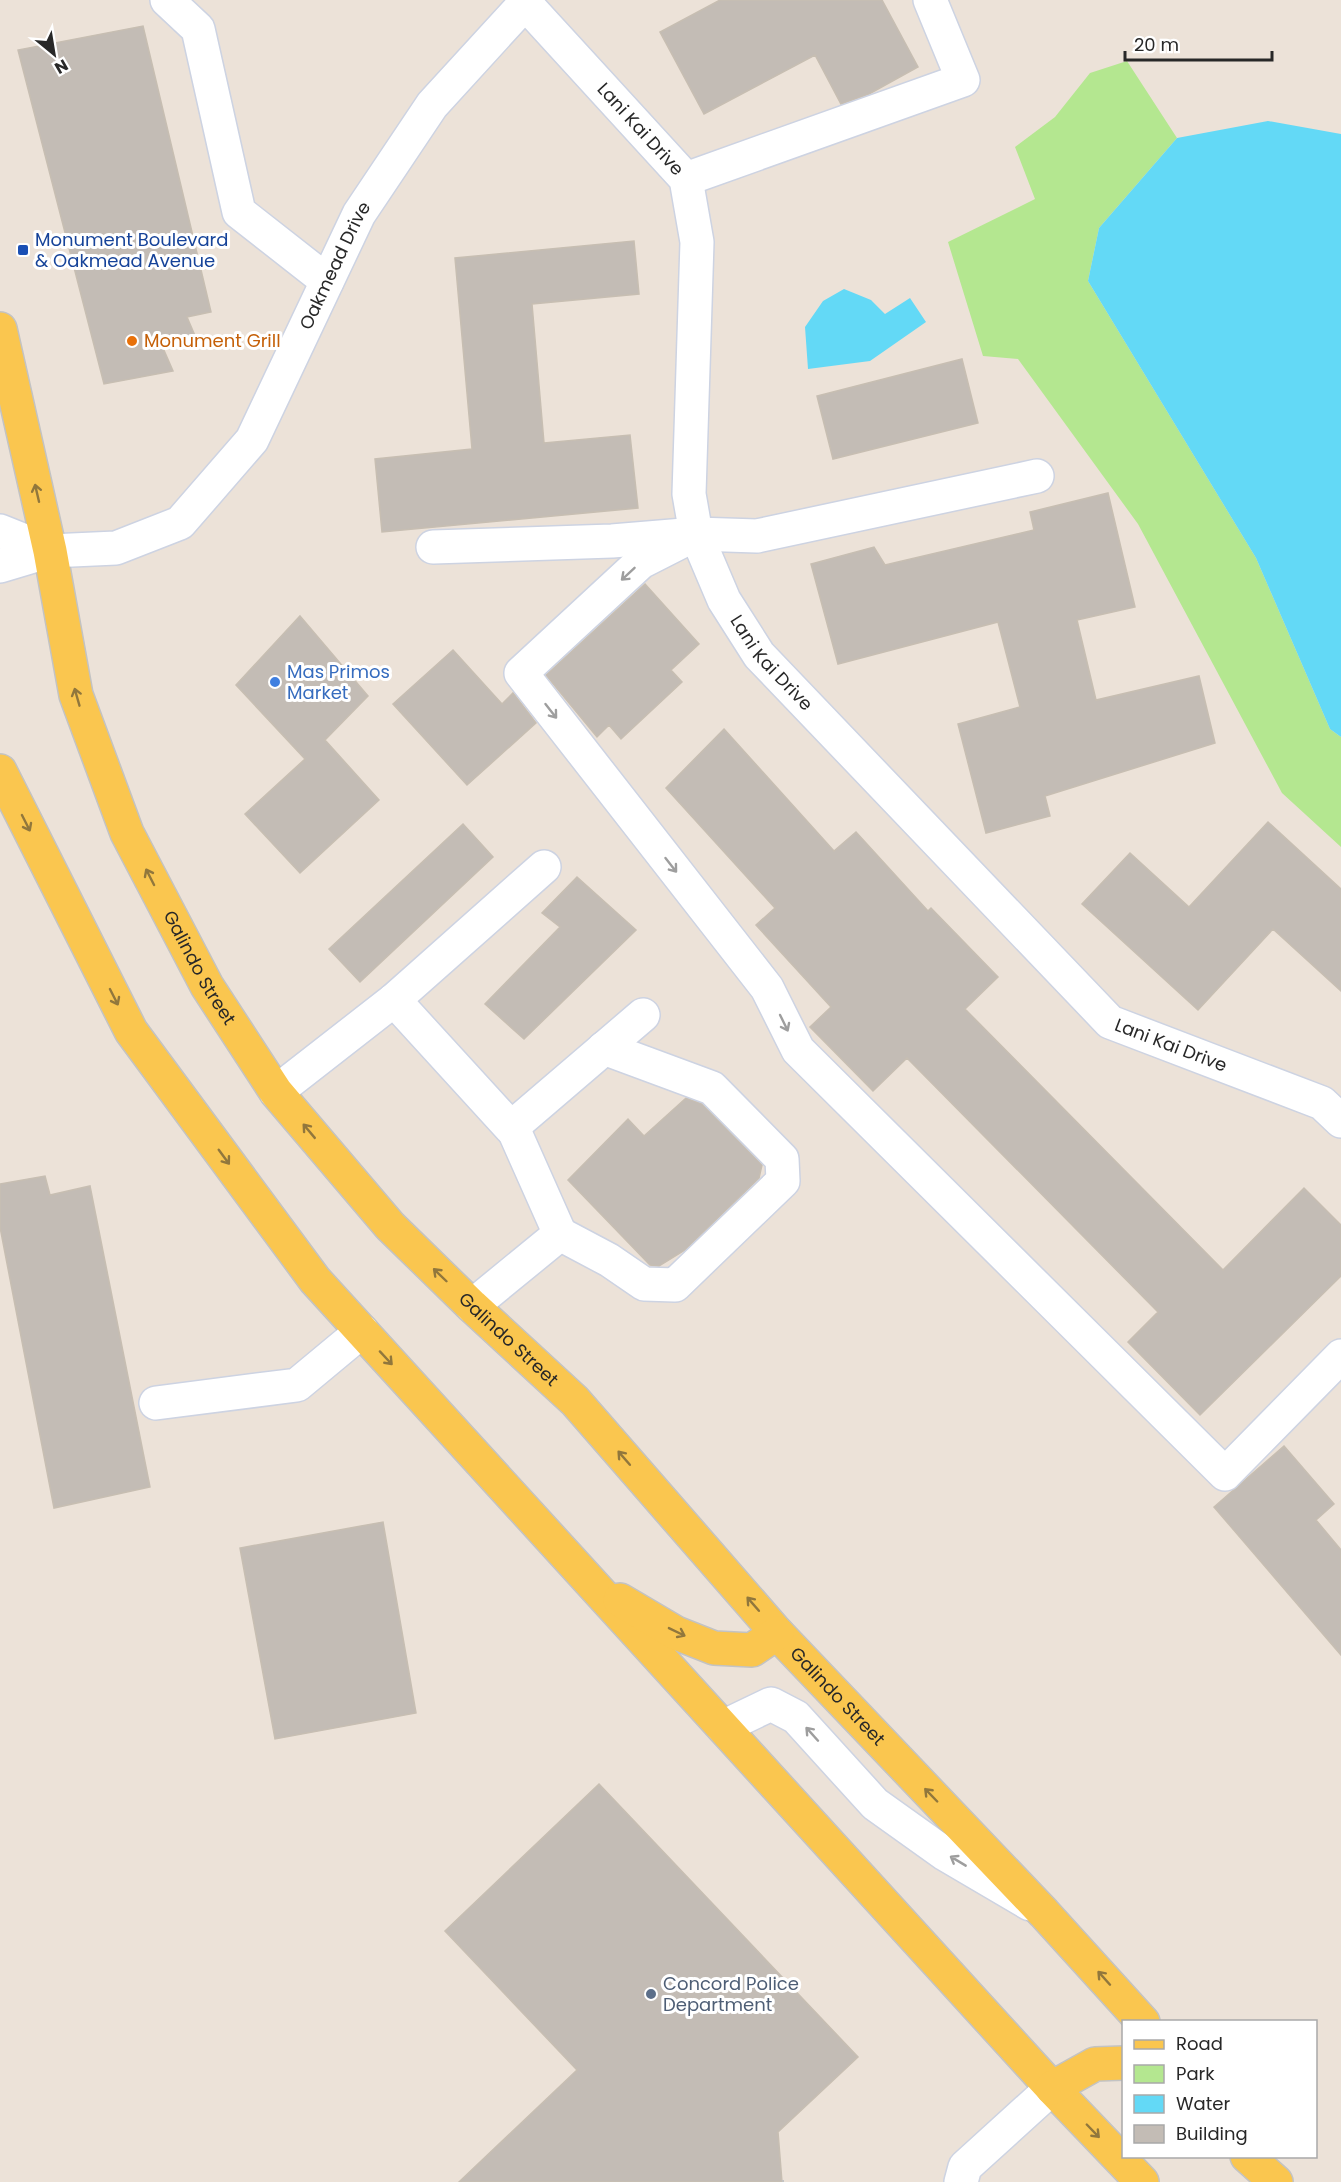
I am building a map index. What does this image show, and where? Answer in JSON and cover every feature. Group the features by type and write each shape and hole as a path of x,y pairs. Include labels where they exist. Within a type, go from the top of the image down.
{"main road":[{"name":"Galindo Street","path":"0,329 50,550 76,695 127,833 207,986 276,1092 390,1226 574,1401 777,1632 1044,1913 1141,2020"},
{"path":"0,771 131,1031 315,1280 1052,2088 1142,2182"},
{"path":"590,1582 676,1633 714,1648 752,1650 777,1632"},
{"path":"1052,2088 1095,2064 1122,2063"},
{"path":"1248,2158 1276,2182"},
{"path":"1266,2158 1288,2182"}],"street":[{"path":"167,0 198,29 239,212 327,281"},
{"path":"686,178 963,80 930,0"},
{"name":"Oakmead Drive","path":"50,550 116,548 180,523 252,440 359,214 432,105 526,1"},
{"name":"Lani Kai Drive","path":"526,1 686,178 697,242 689,494 696,534 724,600 759,655 1110,1022 1322,1102 1341,1121"},
{"path":"433,548 612,541 696,534 757,536 1037,476"},
{"path":"0,531 50,550"},
{"path":"696,534 641,562 520,673 767,988 798,1050 1225,1474 1341,1356"},
{"path":"0,566 50,550"},
{"path":"276,1092 394,1000 544,867"},
{"path":"394,1000 511,1128 512,1126"},
{"path":"512,1126 643,1015"},
{"path":"512,1126 560,1234 609,1260 644,1284 675,1286 783,1182 782,1159 712,1088 604,1048"},
{"path":"472,1306 560,1234"},
{"path":"156,1403 297,1385 362,1331"},
{"path":"723,1727 771,1704 796,1717 874,1804 945,1854 1044,1913"},
{"path":"961,2182 965,2167 1052,2088"}],"green space":[{"path":"1127,61 1177,138 1099,228 1088,281 1256,558 1330,729 1341,737 1341,847 1282,793 1138,524 1018,359 983,356 948,242 1035,199 1015,147 1055,117 1090,73"}],"water":[{"path":"1268,121 1341,134 1341,737 1330,729 1256,558 1088,281 1099,228 1177,138"},
{"path":"844,289 871,300 885,314 910,298 926,322 870,361 808,369 805,327 823,301"}],"building":[{"path":"720,0 882,0 918,67 869,94 841,104 815,55 704,114 660,32"},
{"path":"143,26 211,312 187,317 196,338 163,348 173,371 104,384 18,50"},
{"path":"634,241 639,294 532,304 544,443 630,435 638,508 382,532 375,459 472,449 455,258"},
{"path":"962,359 978,423 833,459 817,396"},
{"path":"1108,493 1135,607 1077,620 1096,700 1199,676 1215,743 1045,796 1050,816 986,833 958,724 1020,707 998,622 838,664 811,564 874,547 885,565 1034,530 1030,512"},
{"path":"645,584 699,644 671,670 682,682 621,739 609,725 597,737 546,675"},
{"path":"300,616 368,696 325,740 379,800 300,873 245,814 305,759 236,685"},
{"path":"453,650 502,704 513,693 536,723 467,785 393,704"},
{"path":"724,729 834,851 856,832 928,911 931,908 998,977 965,1009 1223,1270 1304,1188 1341,1225 1341,1276 1200,1415 1128,1342 1158,1312 907,1058 873,1091 810,1027 831,1007 756,925 775,908 666,788"},
{"path":"1268,822 1341,889 1341,991 1273,929 1198,1010 1082,904 1130,853 1189,907"},
{"path":"463,824 493,857 360,982 329,949"},
{"path":"577,877 636,930 524,1039 485,1004 560,927 542,913"},
{"path":"686,1098 702,1104 762,1165 759,1178 685,1250 659,1266 650,1265 568,1180 628,1119 644,1136"},
{"path":"45,1176 50,1195 90,1186 150,1487 54,1508 0,1227 0,1184"},
{"path":"1284,1446 1334,1504 1316,1520 1341,1550 1341,1655 1214,1507"},
{"path":"383,1522 416,1713 275,1739 240,1548"},
{"name":"Concord Police Department","path":"599,1784 858,2057 778,2132 782,2182 459,2182 577,2070 445,1931"}],"place":[{"name":"Monument Boulevard & Oakmead Avenue","path":"23,250"},
{"name":"Monument Grill","path":"132,341"},
{"name":"Mas Primos Market","path":"275,682"},
{"name":"Concord Police Department","path":"651,1994"}]}
